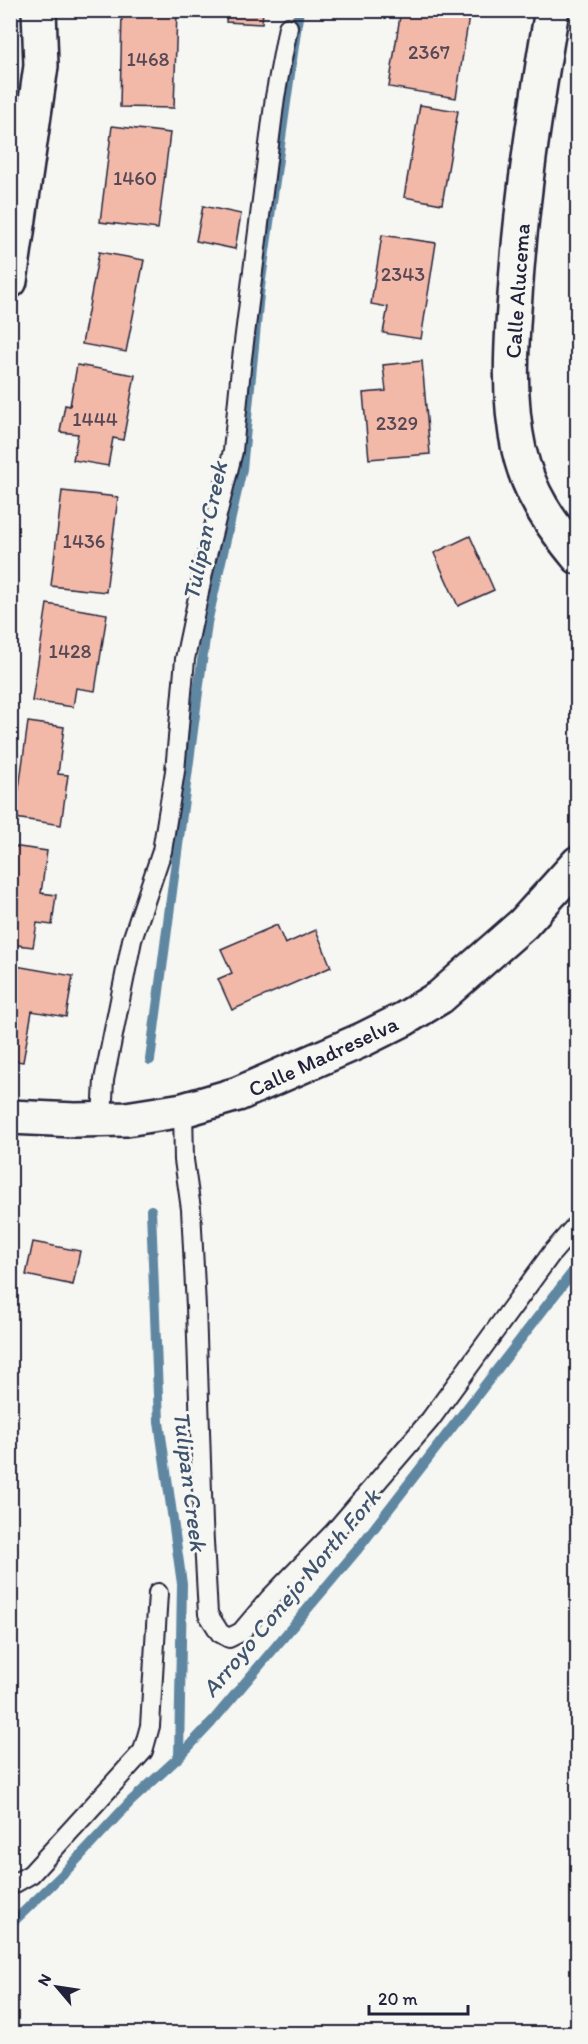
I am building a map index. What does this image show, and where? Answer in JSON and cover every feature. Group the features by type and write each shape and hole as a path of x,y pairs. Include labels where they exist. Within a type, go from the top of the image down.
{"street":[{"path":"10,281 41,66 39,10"},
{"name":"Calle Alucema","path":"552,10 519,231 511,348 513,414 520,452 532,488 551,524 578,557"},
{"name":"Calle Madreselva","path":"10,1117 126,1119 183,1110 238,1094 362,1040 404,1019 440,997 523,924 578,863"}],"lane":[{"path":"102,1119 104,1080 132,940 162,851 175,771 184,658 233,451 242,358 275,97 288,27"},
{"path":"183,1110 184,1161 191,1209 195,1274 208,1614 220,1633 229,1638 241,1632 269,1599 334,1532 430,1420 551,1254 578,1223"},
{"path":"10,1886 31,1874 143,1750 150,1726 158,1593"}],"building":[{"path":"122,10 177,11 174,108 120,107"},
{"path":"227,10 263,10 262,24 226,22"},
{"path":"367,10 470,10 456,98 389,87 400,16"},
{"path":"420,105 458,111 442,204 404,197"},
{"path":"112,126 170,133 158,229 100,222"},
{"path":"203,206 241,214 235,249 196,241"},
{"path":"382,235 436,243 421,339 383,333 388,307 371,304"},
{"path":"99,252 144,260 126,352 82,344"},
{"path":"422,361 430,454 369,459 363,393 386,391 383,365"},
{"path":"77,365 135,375 123,440 113,438 108,466 73,460 78,434 60,432 65,405 70,406"},
{"path":"62,491 118,497 106,592 51,586"},
{"path":"470,536 494,590 458,606 434,553"},
{"path":"47,604 107,614 95,691 76,688 73,707 32,701"},
{"path":"28,722 64,727 58,774 68,775 61,825 15,818"},
{"path":"12,846 47,851 41,893 56,895 52,925 37,923 33,947 10,944"},
{"path":"277,925 285,944 316,930 331,967 232,1010 218,979 232,973 221,949"},
{"path":"10,965 73,976 66,1017 32,1011 23,1062 10,1060"},
{"path":"33,1242 80,1251 73,1285 26,1275"}],"waterway":[{"name":"Tulipan Creek","path":"150,1060 207,623 242,469 259,294 299,10"},
{"name":"Tulipan Creek","path":"151,1210 159,1422 182,1584 179,1757"},
{"name":"Arroyo Conejo North Fork","path":"10,1925 211,1723 358,1549 578,1265"}]}
